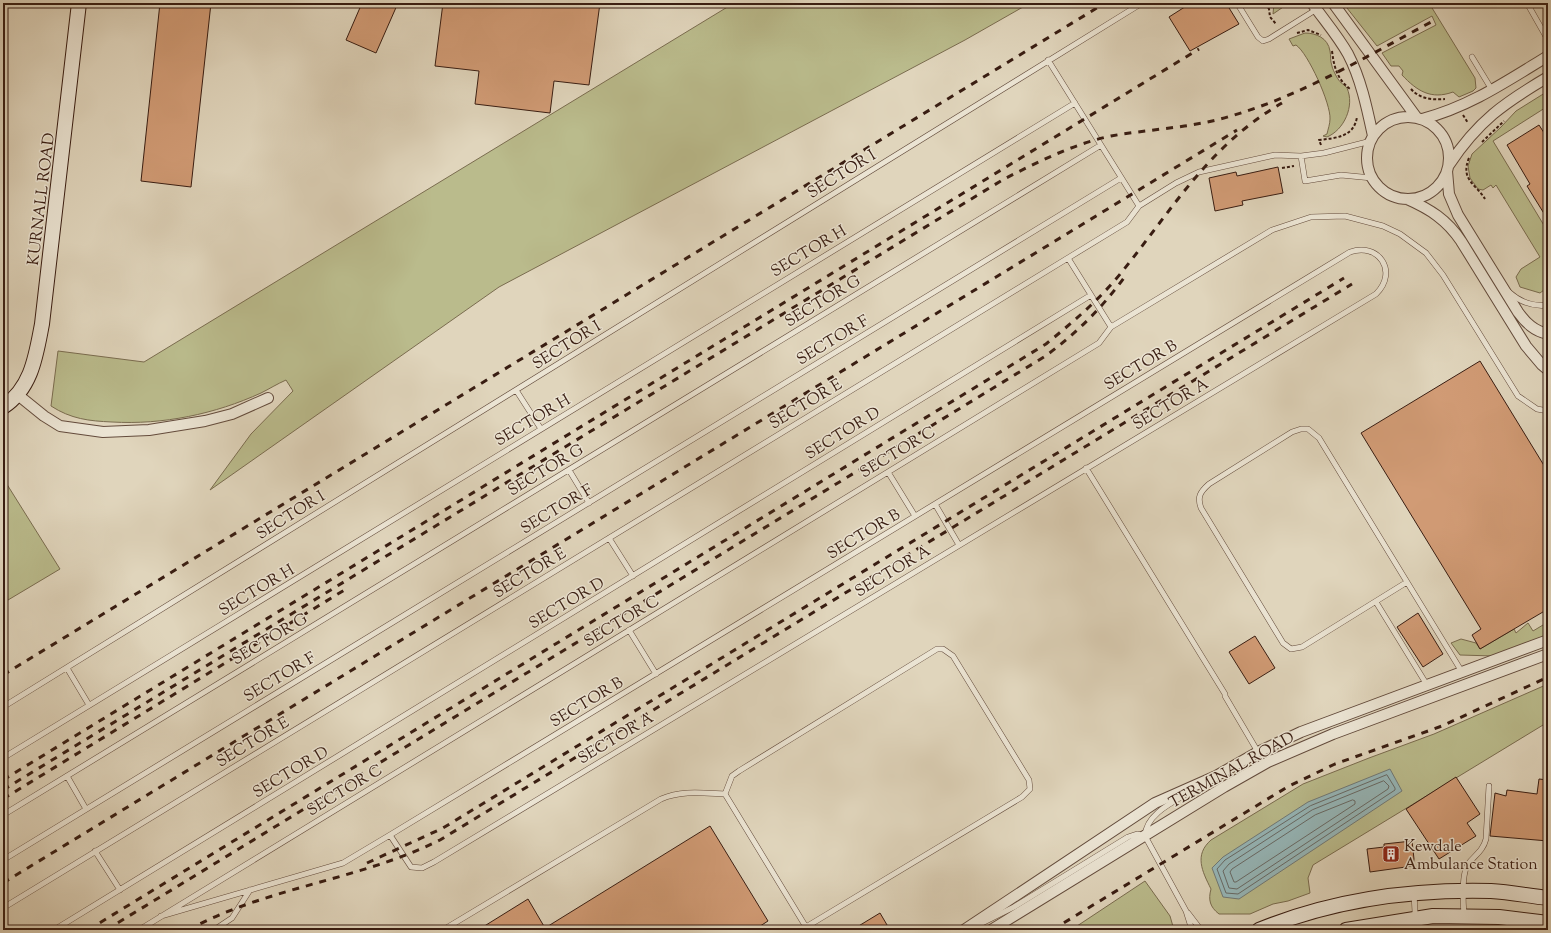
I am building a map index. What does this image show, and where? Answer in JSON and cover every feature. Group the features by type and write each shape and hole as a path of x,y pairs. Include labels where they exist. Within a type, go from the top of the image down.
{"main road":[{"name":"KURNALL ROAD","path":"18,395 31,373 42,324 79,3"},
{"path":"3,407 18,395"},
{"path":"1259,930 1307,912 1340,904 1414,893 1492,891 1548,898"},
{"path":"1346,930 1415,924 1464,916 1499,917 1548,923"}],"street":[{"path":"1333,3 1420,118 1432,125 1444,138 1449,154 1447,169 1450,194 1458,215 1523,320 1536,330 1548,334"},
{"path":"1315,6 1340,42 1359,80 1372,138"},
{"path":"1548,56 1492,90 1446,113 1420,118 1405,117 1392,120 1382,126 1372,138 1367,153 1368,166 1372,178 1382,189 1394,196 1407,198 1420,197 1432,191 1440,182 1462,145 1484,120 1514,97 1548,77"},
{"path":"1407,198 1436,214 1456,233 1526,346 1537,361 1548,370"},
{"path":"18,395 44,416 60,426 103,432 149,430 205,421 232,414 268,398"},
{"path":"964,930 1140,811 1216,776 1258,752 1321,724 1548,640"},
{"name":"TERMINAL ROAD","path":"991,930 1248,772 1288,752 1548,654"}],"lane":[{"name":"SECTOR I","path":"3,707 1142,3"},
{"path":"1238,3 1260,39 1266,41 1315,6"},
{"path":"1527,3 1548,40"},
{"path":"1472,57 1492,90"},
{"path":"1048,60 1139,206 1176,182 1199,172 1267,156 1301,156 1324,153 1372,138"},
{"name":"SECTOR H","path":"3,758 1074,103"},
{"name":"SECTOR G","path":"3,815 1101,145"},
{"path":"1301,156 1305,181 1341,175 1372,178"},
{"name":"SECTOR F","path":"3,860 1122,178"},
{"name":"SECTOR E","path":"3,908 1127,222 1139,206"},
{"path":"1068,258 1111,327 1272,230 1311,218 1351,217 1389,228 1410,240 1426,253 1444,275 1518,396 1537,409 1548,411"},
{"name":"SECTOR A","path":"390,836 411,867 422,868 1376,294 1386,279 1386,270 1382,261 1376,254 1368,250 1357,249 1350,252"},
{"name":"SECTOR B","path":"161,916 343,863 390,836 1350,252"},
{"path":"1499,281 1511,294 1523,302 1534,305 1548,305"},
{"name":"SECTOR D","path":"54,930 1091,295"},
{"name":"SECTOR C","path":"139,930 1099,343 1111,327"},
{"path":"516,390 541,429"},
{"path":"1407,582 1302,647 1296,649 1287,646 1201,508 1199,496 1202,490 1292,432 1301,429 1308,429 1319,438 1407,582 1462,672"},
{"path":"1086,468 1226,694 1225,696 1258,752"},
{"path":"569,470 589,503"},
{"path":"888,472 915,516"},
{"path":"935,504 959,545"},
{"path":"609,538 633,576"},
{"path":"1376,602 1427,686"},
{"path":"629,630 656,674"},
{"path":"937,649 943,649 953,656 1021,767 1030,785 1027,794 803,928 725,794 732,776 739,771 937,649"},
{"path":"67,668 89,706"},
{"path":"67,776 86,809"},
{"path":"1201,930 1186,911 1145,836 1148,825 1158,812 1216,776"},
{"path":"1464,916 1463,891 1466,868 1484,847 1490,786"},
{"path":"443,930 661,799 672,794 682,793 725,794"},
{"path":"968,930 1014,907 1128,837 1137,834 1145,836"},
{"path":"96,851 120,890"},
{"path":"214,930 232,918 250,890"},
{"path":"1414,893 1415,924"},
{"path":"1186,911 1192,930"}],"path":[{"path":"1266,3 1269,9 1270,17 1282,31 1286,39 1301,31 1308,30 1323,36"},
{"path":"1332,49 1336,72 1341,80 1354,92"},
{"path":"1324,153 1319,140 1336,138 1350,132 1355,124 1356,114"},
{"path":"1282,168 1303,165"}],"green space":[{"path":"734,3 1030,3 965,40 499,287 210,490 251,434 293,391 286,380 261,393 225,407 169,420 150,422 96,421 73,417 51,406 58,351 144,362"},
{"path":"1274,3 1289,3 1273,14"},
{"path":"1343,3 1429,3 1475,78 1476,88 1473,91 1459,97 1453,92 1438,95 1419,90 1402,75 1403,71 1399,66 1391,66 1382,53 1436,25 1432,16 1377,46"},
{"path":"1305,33 1317,35 1327,43 1329,46 1334,71 1339,80 1347,88 1349,95 1349,110 1343,123 1333,134 1327,137 1323,136 1327,134 1330,119 1327,102 1323,91 1307,58 1296,45 1293,46 1289,39"},
{"path":"1548,91 1548,106 1493,141 1548,232 1548,282 1544,290 1540,293 1520,287 1516,277 1521,269 1540,257 1496,185 1493,188 1491,185 1483,190 1478,189 1470,178 1468,166 1472,154 1516,111"},
{"path":"3,478 60,569 3,603"},
{"path":"1548,622 1548,637 1494,656 1460,655 1451,643 1461,639 1476,643 1480,649 1514,629 1516,633 1528,623 1533,631"},
{"path":"1548,684 1548,722 1313,865 1308,878 1310,893 1288,901 1273,904 1250,914 1219,914 1214,909 1210,900 1211,889 1201,863 1203,851 1211,840 1303,784 1434,734"},
{"path":"1145,881 1170,916 1174,930 1071,930"}],"water":[{"path":"1390,769 1402,791 1239,899 1223,897 1212,868 1223,857 1308,802"}],"building":[{"path":"160,3 211,3 191,187 141,181"},
{"path":"362,3 398,3 376,53 346,40"},
{"path":"443,3 600,3 589,85 554,81 550,113 475,104 479,71 435,66"},
{"path":"1191,3 1226,3 1239,24 1190,51 1169,17"},
{"path":"1539,125 1548,139 1548,220 1527,186 1530,184 1507,145"},
{"path":"1278,167 1283,193 1242,201 1243,205 1215,211 1209,178 1236,172 1237,176"},
{"path":"1480,361 1548,472 1548,609 1480,649 1472,635 1481,629 1361,433"},
{"path":"1418,613 1443,654 1423,667 1397,627"},
{"path":"1255,636 1275,668 1249,684 1229,652"},
{"path":"1456,777 1480,814 1467,823 1476,836 1439,859 1406,809"},
{"path":"1539,779 1548,780 1548,841 1490,836 1495,793 1506,796 1507,790 1537,794"},
{"path":"710,826 768,921 754,930 478,930 528,899 545,928"},
{"name":"Kewdale Ambulance Station","path":"1412,841 1414,859 1413,866 1370,872 1367,849 1384,847 1384,844"},
{"path":"880,913 890,930 852,930"}],"railway":[{"path":"3,675 1105,3"},
{"path":"3,790 1004,179 1056,154 1097,139 1201,123 1231,116 1258,107 1334,74 1433,21"},
{"path":"3,780 1199,49"},
{"path":"88,930 1046,344 1113,283 1193,180 1212,159 1233,138 1256,120 1282,103"},
{"path":"3,883 1237,130"},
{"path":"106,930 1044,357 1067,339 1088,319 1108,298 1126,275"},
{"path":"367,863 443,828 1344,278"},
{"path":"188,930 218,915 249,903 378,865 409,854 440,840 1352,284"},
{"path":"3,799 346,589"},
{"path":"1052,930 1289,786 1335,764 1442,726 1548,677"}],"place":[{"name":"Kewdale Ambulance Station","path":"1391,854"}]}
